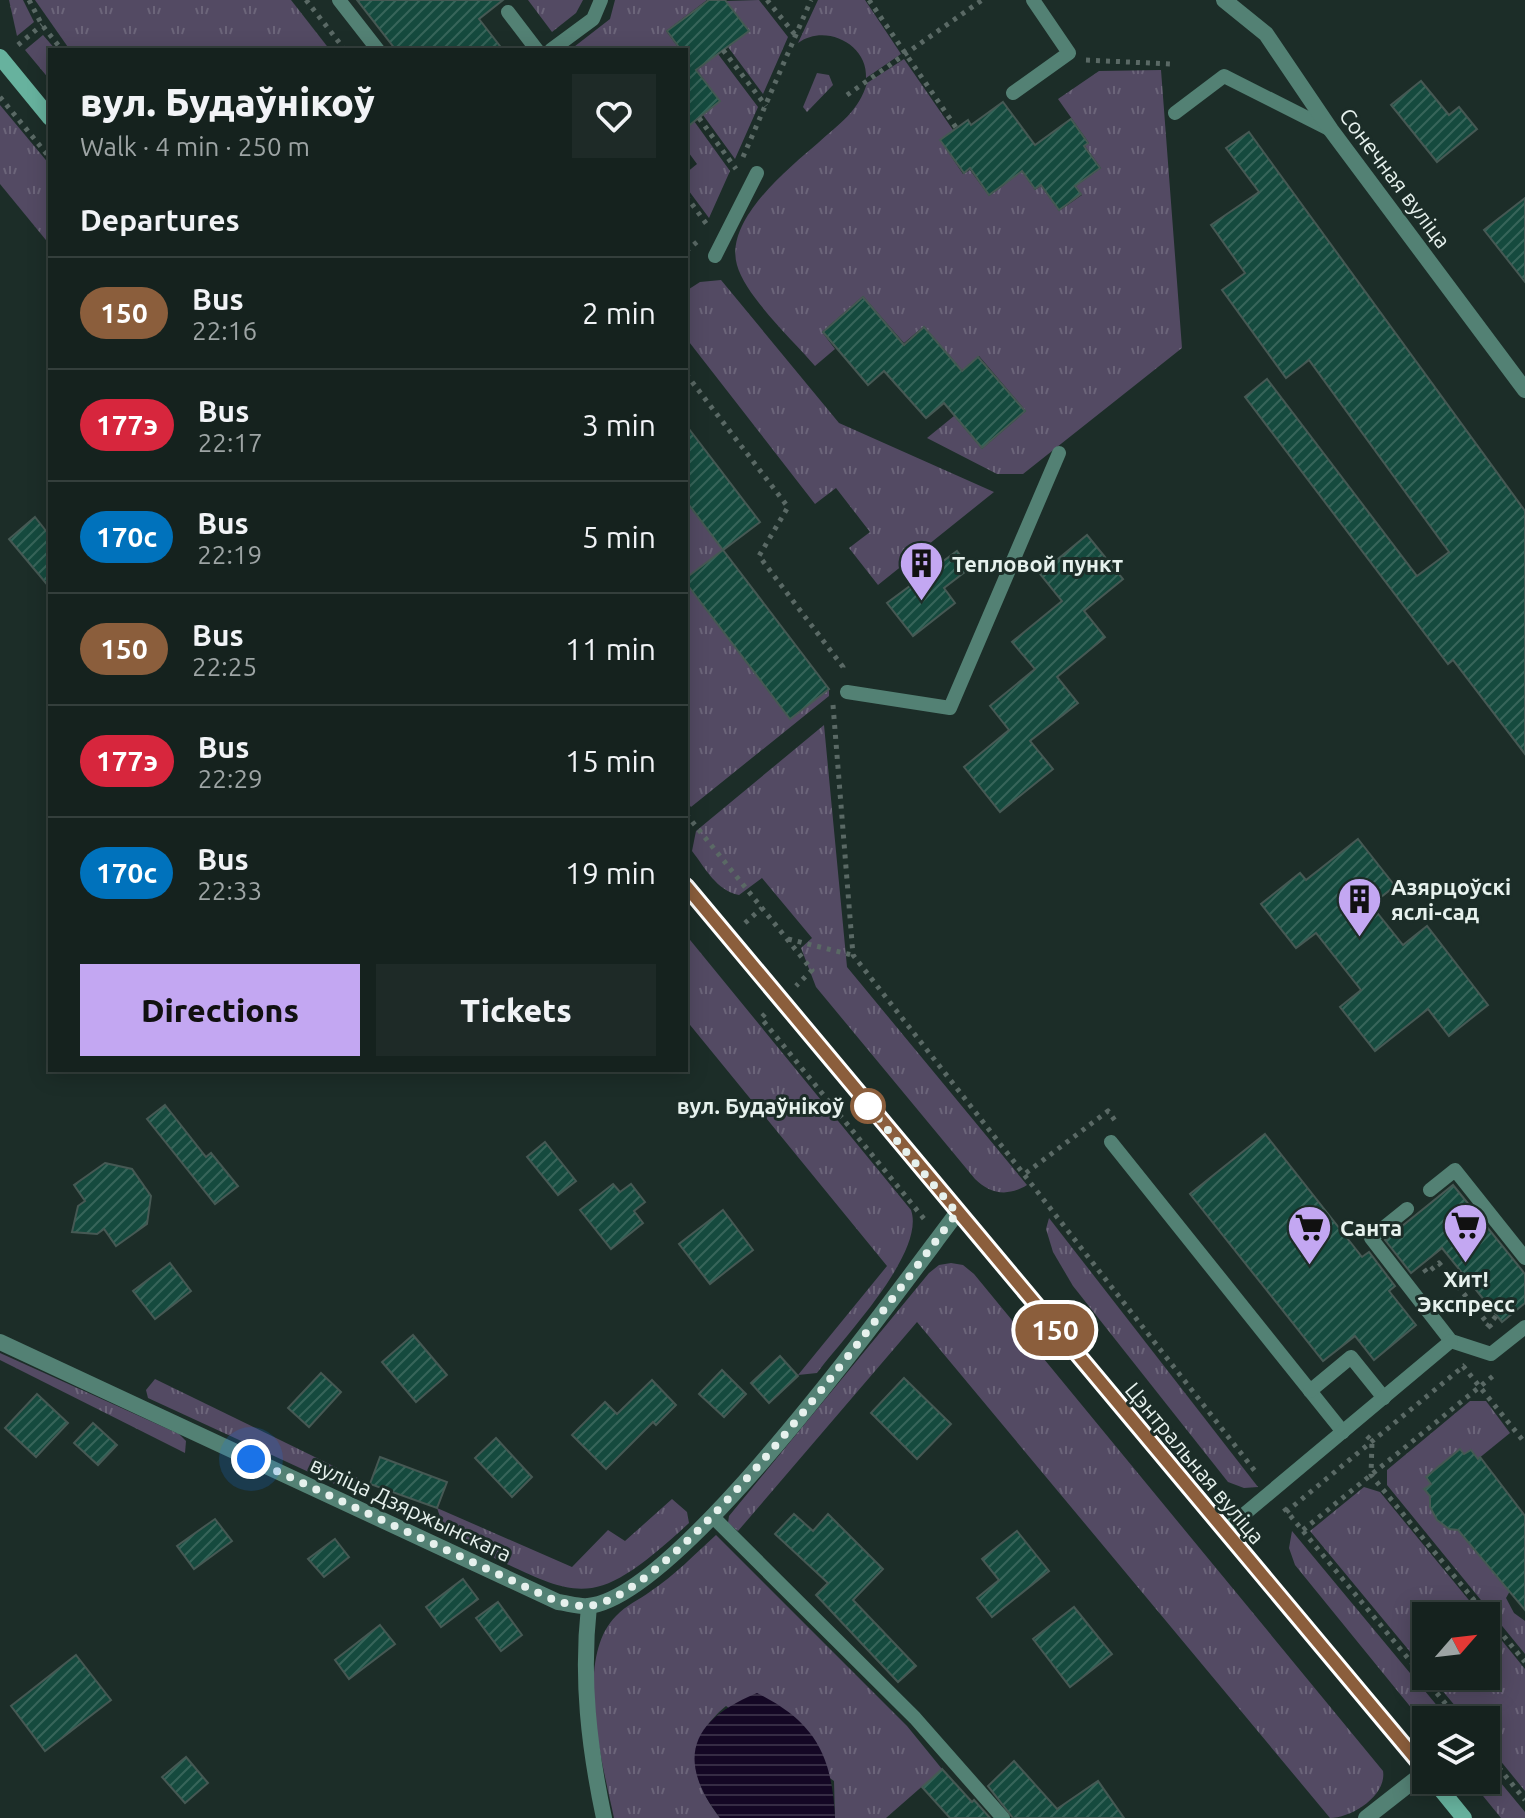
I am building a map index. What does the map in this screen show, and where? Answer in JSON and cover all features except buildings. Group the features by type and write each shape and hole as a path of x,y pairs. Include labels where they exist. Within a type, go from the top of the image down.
{"main road":[{"path":"0,57 48,116"},
{"name":"Цэнтральная вуліца","path":"688,888 1412,1754"},
{"path":"1444,1794 1464,1818"}],"street":[{"name":"Сонечная вуліца","path":"1224,0 1266,34 1331,130 1525,390"},
{"path":"604,1818 592,1760 584,1693 589,1606 620,1594 651,1575 712,1516 805,1411 957,1213"},
{"name":"вуліца Дзяржынскага","path":"0,1342 558,1602 589,1606"},
{"path":"1366,1818 1412,1782"}],"lane":[{"path":"339,0 376,48"},
{"path":"554,48 593,19 601,0"},
{"path":"1013,93 1069,53 1033,0"},
{"path":"508,12 535,48"},
{"path":"1175,113 1224,76 1331,130"},
{"path":"715,256 757,173"},
{"path":"841,688 950,708 1059,453"},
{"path":"1111,1142 1343,1432"},
{"path":"1430,1190 1455,1170 1525,1258"},
{"path":"1407,1209 1371,1238 1451,1341 1491,1354 1525,1327"},
{"path":"1224,1531 1451,1341"},
{"path":"1310,1391 1351,1357 1384,1398"},
{"path":"712,1516 915,1718 1003,1818"}],"path":[{"path":"29,0 42,25 60,48"},
{"path":"306,0 343,48"},
{"path":"767,0 796,36"},
{"path":"699,118 737,171 811,0"},
{"path":"869,0 957,129"},
{"path":"847,95 982,0"},
{"path":"723,50 766,106"},
{"path":"1081,60 1170,64"},
{"path":"0,97 48,156"},
{"path":"688,199 711,230 718,215"},
{"path":"688,377 788,507 759,556 843,667 841,688 833,705 853,955 1286,1512 1448,1706"},
{"path":"688,816 787,939 853,955"},
{"path":"813,1082 938,1237"},
{"path":"1286,1512 1498,1337 1439,1263 1427,1273 1424,1270"},
{"path":"1488,1324 1497,1315"},
{"path":"1463,1366 1525,1443"},
{"path":"1303,1530 1502,1369"},
{"path":"1372,1441 1371,1475 1525,1662"},
{"path":"1500,1769 1525,1800"}],"green space":[{"path":"9,0 23,0 34,22 17,36"},
{"path":"35,0 291,0 328,48 69,48"},
{"path":"528,0 583,0 576,13 552,32"},
{"path":"615,0 707,0 666,31 679,48 573,48 610,19"},
{"path":"759,0 788,37 763,94 728,47 749,31 726,1"},
{"path":"818,0 865,0 901,54 866,78 860,55 843,40 820,35 798,43"},
{"path":"43,35 54,48 48,48 48,78 25,50"},
{"path":"718,54 758,107 735,159 703,115 720,101 697,70"},
{"path":"904,59 953,130 940,140 963,174 970,170 989,196 1012,179 1008,173 1018,166 1035,190 1041,186 1059,211 1082,195 1076,186 1101,168 1085,146 1089,143 1058,99 1099,71 1161,70 1182,348 1023,474 997,474 927,438 954,416 982,449 1026,411 979,356 962,370 924,326 904,343 863,296 822,332 835,349 815,366 760,304 737,265 736,248 740,230 762,196 847,116 859,102 867,83"},
{"path":"817,73 829,75 833,85 807,112 803,107"},
{"path":"0,105 48,163 48,243 0,184"},
{"path":"694,121 730,171 709,218 688,190 688,171 697,164 688,152 688,126"},
{"path":"721,280 839,423 994,492 878,585 849,548 870,532 836,488 815,504 688,341 688,290 700,282"},
{"path":"688,505 723,550 688,576"},
{"path":"688,586 790,718 829,689 829,696 691,807 688,803"},
{"path":"824,725 847,967 1027,1185 1020,1189 993,1191 975,1179 816,987 801,948 812,938 762,878 739,895 731,892 712,878 692,851 696,831"},
{"path":"688,937 911,1210 912,1228 895,1271 817,1373 798,1375 887,1266 688,1022"},
{"path":"1049,1218 1258,1487 1244,1488 1228,1482 1073,1286 1053,1252 1046,1229"},
{"path":"939,1265 963,1265 974,1274 1383,1771 1379,1789 1366,1804 1348,1814 1330,1818 917,1322 738,1531 728,1523 729,1516 929,1273"},
{"path":"0,1353 179,1434 186,1441 185,1453 0,1360"},
{"path":"155,1379 370,1484 367,1489 352,1492 148,1398 146,1390"},
{"path":"1470,1401 1486,1401 1510,1433 1478,1459 1471,1450 1465,1455 1460,1449 1426,1477 1431,1484 1425,1489 1434,1500 1430,1507 1437,1520 1449,1529 1456,1527 1510,1591 1506,1598 1514,1613 1525,1621 1525,1654 1500,1623 1500,1602 1483,1602 1387,1485 1387,1470"},
{"path":"1364,1487 1380,1492 1470,1602 1412,1602 1412,1654 1310,1531"},
{"path":"672,1499 687,1512 689,1523 626,1574 602,1585 580,1589 557,1585 531,1575 460,1542 445,1531 437,1508 572,1567 608,1530 625,1541"},
{"path":"1292,1531 1412,1675 1412,1690 1424,1690 1437,1706 1412,1706 1412,1709 1295,1565 1289,1548"},
{"path":"716,1535 907,1726 942,1769 886,1818 835,1818 834,1781 726,1706 703,1732 697,1746 696,1760 702,1788 720,1818 614,1818 595,1713 596,1658 603,1635 620,1612 668,1578"},
{"path":"1500,1638 1525,1669 1525,1791 1500,1760 1500,1706 1455,1706 1442,1690 1500,1690"},
{"path":"1500,1782 1525,1812 1525,1818 1501,1818 1481,1794 1500,1794"}],"shaded area":[{"path":"757,1693 793,1716 817,1743 830,1776 835,1818 720,1818 706,1797 695,1760 697,1744 704,1729 717,1716"}],"bus line":[{"name":"150","path":"688,888 1412,1754"}],"place":[{"name":"Тепловой пункт","path":"921,603"},
{"name":"Азярцоўскі яслі-сад","path":"1360,939"},
{"name":"вул. Будаўнікоў","path":"868,1106"},
{"name":"Хит! Экспресс","path":"1466,1265"},
{"name":"Санта","path":"1309,1267"}],"route":[{"path":"251,1459 558,1602 589,1606 620,1594 651,1575 712,1516 805,1411 957,1213 868,1106"}]}
